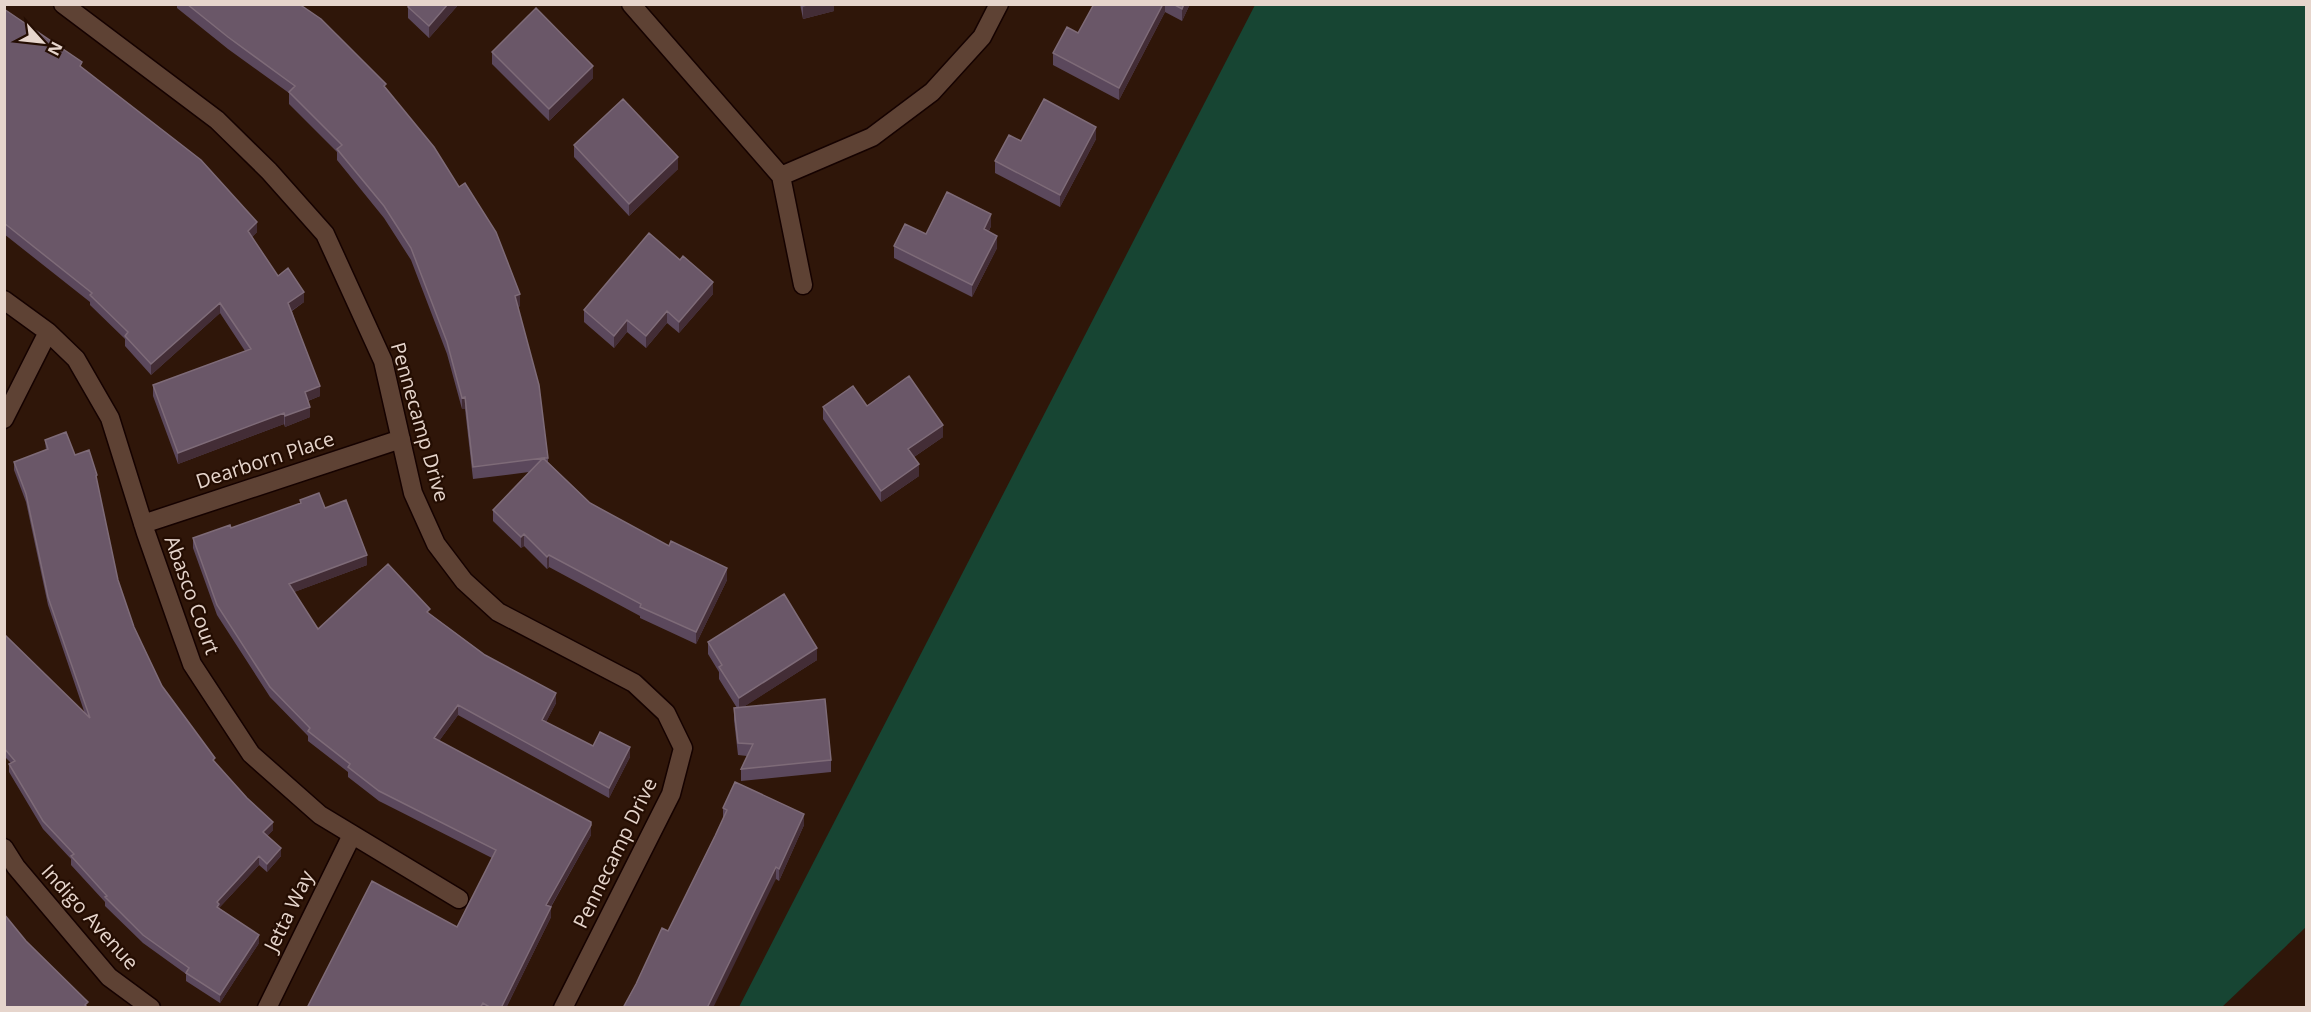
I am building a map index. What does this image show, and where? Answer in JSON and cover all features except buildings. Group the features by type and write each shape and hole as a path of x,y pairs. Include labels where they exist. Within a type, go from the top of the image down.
{"street":[{"name":"Pennecamp Drive","path":"63,4 217,120 269,171 325,234 383,361 413,493 436,544 464,580 498,612 634,683 666,713 683,748 671,794 563,1008"},
{"path":"631,4 781,176 803,285"},
{"path":"781,176 872,137 932,92 982,37 999,4"},
{"name":"Abasco Court","path":"4,300 48,332 76,359 110,418 143,525 192,664 251,754 320,816 459,899"},
{"path":"4,419 48,332"},
{"name":"Dearborn Place","path":"143,525 401,439"},
{"name":"Jetta Way","path":"267,1008 352,835"},
{"name":"Indigo Avenue","path":"4,848 16,867 109,977 151,1008"}],"green space":[{"path":"1255,5 2306,5 2306,927 2222,1007 739,1007"}]}
